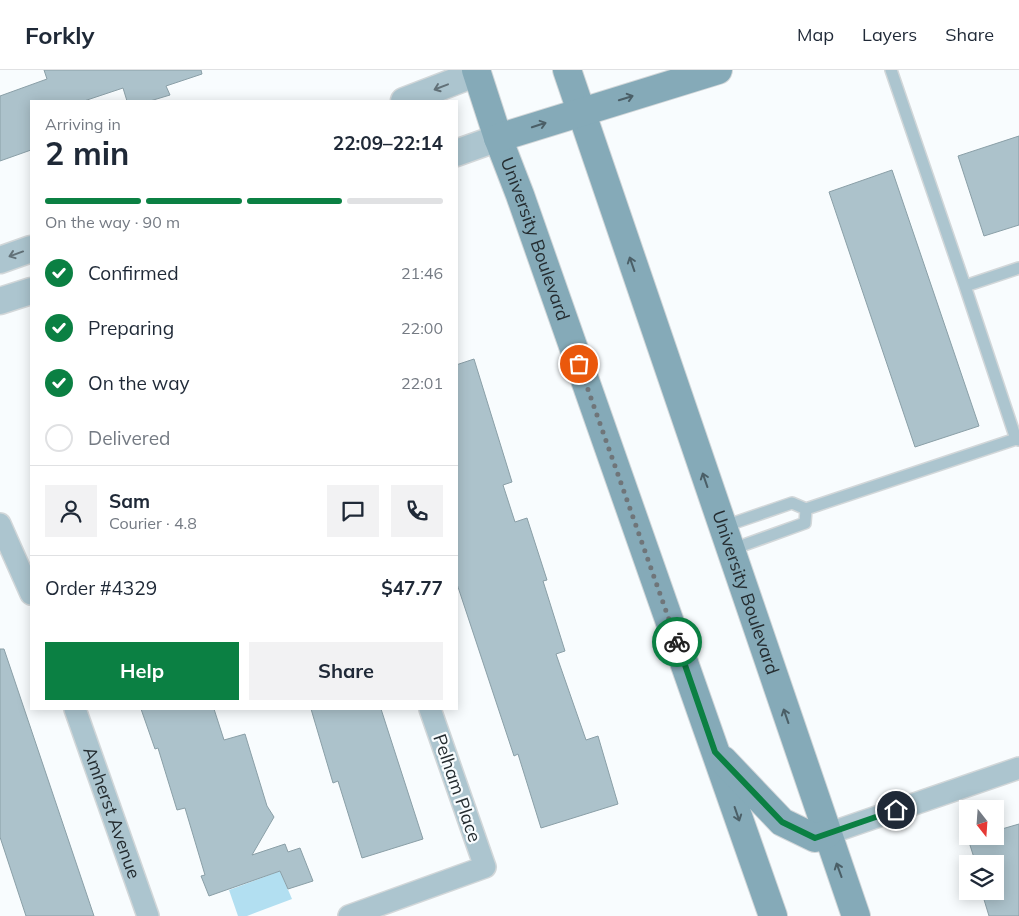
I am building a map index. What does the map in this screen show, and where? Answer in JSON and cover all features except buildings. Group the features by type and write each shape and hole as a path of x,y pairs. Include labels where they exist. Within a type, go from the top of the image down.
{"main road":[{"name":"University Boulevard","path":"567,70 826,834 856,916"},
{"path":"498,138 718,70"},
{"name":"University Boulevard","path":"479,71 498,138 520,195 774,916"},
{"path":"715,752 782,822 815,838 826,834"}],"street":[{"path":"406,100 479,71"},
{"path":"458,152 498,138"},
{"path":"0,260 30,249"},
{"path":"0,301 30,290"},
{"path":"0,524 26,565 30,588"},
{"name":"Amherst Avenue","path":"75,710 148,916"},
{"name":"Pelham Place","path":"349,916 484,867 430,710"},
{"path":"826,834 1019,768"}],"lane":[{"path":"726,539 792,503 806,510 1017,439 891,70"},
{"path":"965,286 1019,268"},
{"path":"726,539 805,523 806,510"}],"shaded area":[{"path":"280,871 292,899 247,916 238,916 229,890"}],"way so far":[{"path":"579,364 677,642"}],"route":[{"path":"677,642 715,752 782,822 815,838 896,810"}]}
